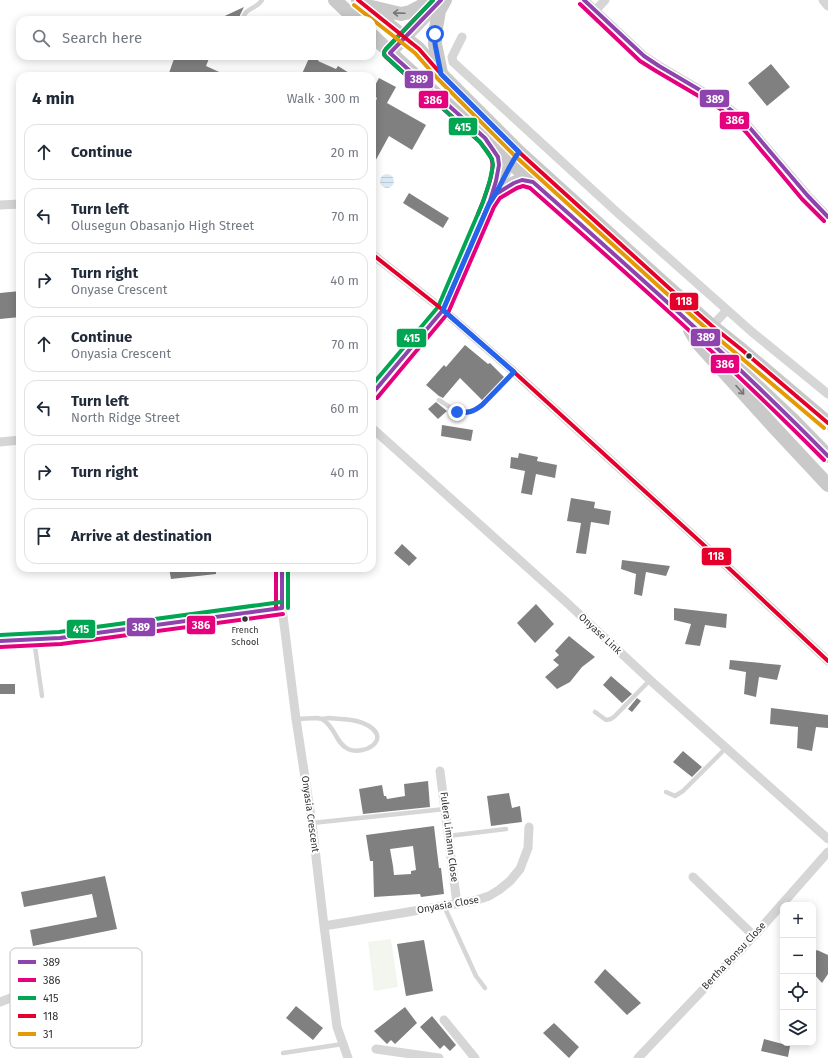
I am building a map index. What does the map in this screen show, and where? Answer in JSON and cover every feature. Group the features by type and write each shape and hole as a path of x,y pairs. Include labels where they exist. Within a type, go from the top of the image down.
{"main road":[{"path":"335,0 352,16"},
{"path":"360,2 401,14 410,12 433,0"},
{"path":"441,74 435,44 435,34 439,11 445,0"},
{"path":"360,2 419,49 515,157 533,182 682,315 792,419 828,456"},
{"path":"376,39 485,138 515,157 712,326 826,420"},
{"path":"485,138 498,157 499,165 493,199"},
{"path":"493,199 514,183 522,180 533,182"},
{"path":"682,315 697,342 828,485"}],"street":[{"path":"390,52 441,0"},
{"path":"584,0 644,56 722,103 736,114 828,217"},
{"path":"595,11 605,0"},
{"path":"823,0 828,6"},
{"path":"462,37 452,57 453,62 620,215 727,310 828,394"},
{"path":"376,386 443,310 493,199 515,157"},
{"path":"0,205 16,204"},
{"path":"376,257 443,310 514,372 828,661"},
{"path":"712,326 727,310"},
{"name":"Onyase Link","path":"376,432 828,839"},
{"path":"0,442 16,440"},
{"name":"Onyasia Crescent","path":"282,572 282,608 296,719 312,823 337,1027 348,1058"},
{"path":"0,641 60,638 282,608"},
{"name":"Fulera Limann Close","path":"440,771 457,904"},
{"name":"Onyasia Close","path":"324,926 474,901 489,896 510,881 520,869 528,848 529,827"},
{"name":"Bertha Bonsu Close","path":"638,1058 754,936 828,852"},
{"path":"692,877 754,936"},
{"path":"0,1002 10,998"},
{"path":"444,1020 475,1058"},
{"path":"376,1049 439,1058"}],"lane":[{"path":"243,16 246,12 259,5 262,0"},
{"path":"439,400 457,412 469,413 482,405 514,372"},
{"path":"34,640 42,696"},
{"path":"595,712 606,720 611,719 650,680"},
{"path":"296,719 330,718 356,721 375,731 377,736 376,742 372,747 360,751 348,750 342,745 330,725 322,719"},
{"path":"666,792 675,796 683,791 726,748"},
{"path":"312,823 445,809"},
{"path":"448,836 506,829"},
{"path":"444,906 476,976 485,988"},
{"path":"283,1053 343,1044"}],"shaded area":[{"path":"387,174 392,176 394,181 392,186 387,188 382,186 380,181 382,176"},
{"path":"391,939 398,987 374,991 368,942"}],"building":[{"path":"244,7 240,16 225,16"},
{"path":"174,60 208,60 206,66 219,72 169,72"},
{"path":"308,60 319,60 336,69 338,66 348,72 303,72"},
{"path":"771,64 790,87 767,106 748,83"},
{"path":"379,78 396,87 387,103 426,125 412,150 389,136 376,160 377,98 376,84"},
{"path":"409,193 449,218 443,228 403,203"},
{"path":"16,291 16,317 0,319 0,293"},
{"path":"465,345 488,364 490,363 504,377 482,400 460,378 443,398 426,385 444,365 446,367"},
{"path":"436,402 447,411 438,419 428,409"},
{"path":"442,425 473,430 471,441 441,436"},
{"path":"519,453 538,457 537,461 557,465 555,478 536,474 532,495 521,493 525,471 510,468 511,457 518,458"},
{"path":"571,498 595,502 594,508 611,511 609,525 591,522 586,554 576,553 581,523 567,521"},
{"path":"402,544 417,558 409,566 394,553"},
{"path":"622,560 670,566 666,576 646,572 642,596 634,594 636,574 621,569"},
{"path":"170,572 216,572 216,574 171,579"},
{"path":"536,604 554,624 535,643 517,623"},
{"path":"674,608 727,614 726,628 705,625 700,646 685,644 691,624 674,620"},
{"path":"569,636 595,657 582,667 570,682 557,689 545,677 559,665 553,660 559,655 555,651"},
{"path":"730,660 781,665 777,680 759,677 756,697 744,694 746,672 729,669"},
{"path":"611,676 632,694 622,703 603,685"},
{"path":"0,684 15,684 15,694 0,694"},
{"path":"637,698 641,701 632,712 628,709"},
{"path":"771,708 828,715 828,728 816,727 812,751 797,748 798,727 770,724"},
{"path":"683,751 702,767 692,777 673,762"},
{"path":"428,781 430,807 363,814 359,789 382,785 384,796 386,796 387,799 405,796 404,784"},
{"path":"509,793 512,808 520,806 522,822 491,826 487,796"},
{"path":"434,826 444,894 421,897 420,894 374,897 373,861 370,861 366,835","holes":["413,846 416,870 411,871 411,874 394,875 390,849"]},
{"path":"105,876 117,929 33,946 30,930 97,917 92,894 24,907 21,892"},
{"path":"424,940 433,991 406,996 397,944"},
{"path":"816,951 828,955 828,974 822,983 816,976"},
{"path":"605,969 641,1003 627,1015 594,982"},
{"path":"296,1006 323,1028 313,1040 286,1018"},
{"path":"405,1007 417,1023 395,1044 391,1040 387,1044 374,1031"},
{"path":"432,1016 456,1045 450,1051 444,1045 440,1049 420,1027"},
{"path":"554,1023 579,1047 569,1058 543,1033"},
{"path":"764,1039 780,1043 780,1046 790,1046 788,1057 761,1051"}],"transit line":[{"name":"118","path":"358,0 419,49 441,74 519,152 669,288 828,423"},
{"name":"386","path":"433,0 384,51 384,54 480,142 490,156 492,161 492,173 478,214"},
{"name":"415","path":"376,380 438,307 483,202 493,165 492,159 480,142 384,55 386,49 433,0"},
{"name":"389","path":"441,0 390,53 485,138 498,157 499,165 496,181 484,216"},
{"name":"389","path":"584,0 644,56 722,103 736,114 828,217"},
{"name":"386","path":"580,4 640,61 719,108 732,118 746,132 802,199 824,221"},
{"name":"31","path":"354,5 368,16"},
{"name":"31","path":"376,22 415,53 437,78 515,156 665,292 824,428"},
{"name":"389","path":"376,389 443,310 489,204 496,194 522,180 533,182 646,282 756,385 828,456"},
{"name":"386","path":"377,398 448,313 494,207 500,198 523,186 530,188 679,321 824,460"},
{"name":"118","path":"376,257 443,310 514,372 718,558 828,661"},
{"name":"386","path":"276,572 276,608"},
{"name":"389","path":"282,572 282,608"},
{"name":"415","path":"288,572 288,608"},
{"name":"415","path":"0,635 59,632 281,602"},
{"name":"389","path":"0,641 60,638 282,608"},
{"name":"386","path":"0,647 61,644 283,614"}],"place":[{"name":"French School","path":"245,619"}],"route":[{"path":"435,34 435,44 441,74 519,152 511,163 496,194 489,204 443,310 514,372 482,405 469,413 457,412"}]}
